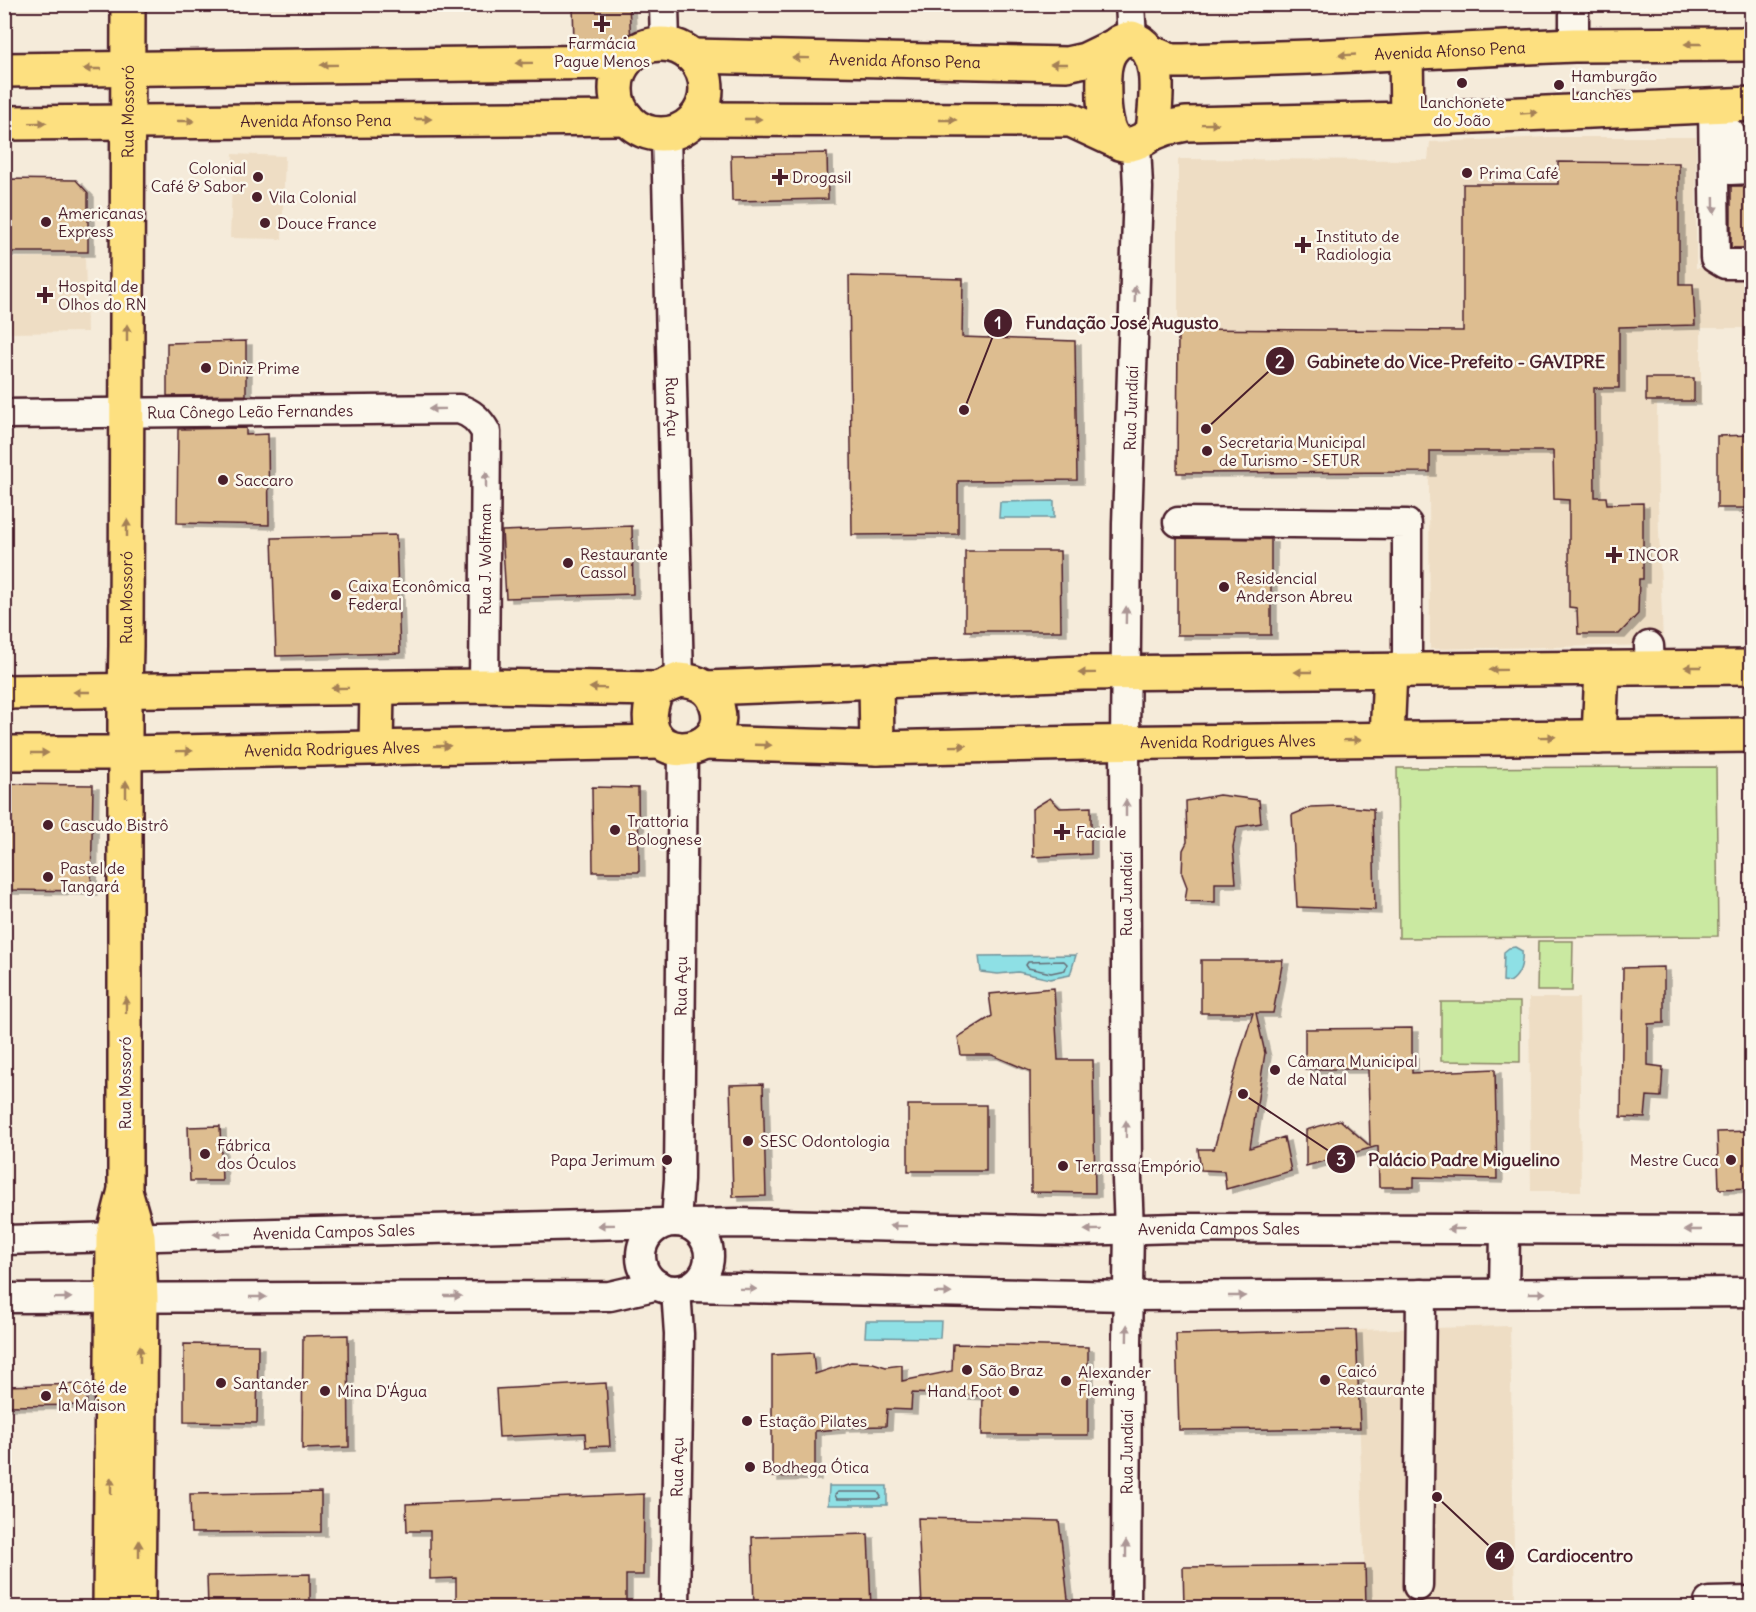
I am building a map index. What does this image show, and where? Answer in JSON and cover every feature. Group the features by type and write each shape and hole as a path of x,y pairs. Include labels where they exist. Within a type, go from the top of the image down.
{"main road":[{"name":"Rua Mossoró","path":"128,4 125,1237 138,1608"},
{"name":"Avenida Afonso Pena","path":"678,50 1067,64 1132,45 1171,60 1574,45 1752,44"},
{"path":"649,45 678,50 702,68 706,83 706,97 701,111 695,119 680,130 666,134 652,133 638,128 619,106 616,91 618,75 625,62 635,51 649,45"},
{"path":"1132,45 1154,67 1155,84 1134,139 1108,129 1104,76 1107,59 1132,45"},
{"path":"1406,53 1407,119"},
{"path":"4,70 625,62"},
{"path":"695,119 1071,120 1134,139 1186,124 1407,119 1731,104"},
{"name":"Avenida Afonso Pena","path":"4,123 627,118"},
{"path":"4,692 681,685 1125,673 1602,669 1649,656 1752,667"},
{"path":"1599,737 1602,669"},
{"path":"1387,739 1398,671"},
{"path":"876,680 877,748"},
{"path":"681,685 714,697 719,710 718,722 713,734 683,745 652,730 648,717 651,703 681,685"},
{"path":"376,748 377,688"},
{"name":"Avenida Rodrigues Alves","path":"4,753 683,745 877,748 1125,742 1752,735"},
{"name":"Rua Mossoró","path":"110,1608 127,1297"}],"street":[{"path":"664,4 678,50"},
{"path":"1130,4 1132,45"},
{"path":"1574,4 1574,45"},
{"path":"1731,104 1730,170 1752,169"},
{"path":"1731,104 1715,258 1725,264 1752,264"},
{"name":"Rua Açu","path":"666,134 681,685"},
{"name":"Rua Jundiaí","path":"1125,1608 1129,1230 1126,1179 1125,673 1127,524 1138,188 1134,139"},
{"name":"Rua Cônego Leão Fernandes","path":"4,414 459,409 475,417 486,432"},
{"name":"Rua J. Wolfman","path":"484,686 486,432"},
{"path":"1178,522 1407,524 1398,671"},
{"name":"Rua Açu","path":"676,1223 679,1179 683,745"},
{"path":"676,1223 697,1230 708,1249 709,1260 698,1280 675,1287 649,1278 641,1258 642,1246 647,1236 655,1228 676,1223"},
{"name":"Avenida Campos Sales","path":"4,1239 676,1223 1065,1230 1752,1230"},
{"path":"1504,1294 1505,1230"},
{"path":"4,1299 610,1296 675,1287 1127,1296 1752,1292"},
{"name":"Rua Açu","path":"675,1287 678,1334 675,1608"},
{"path":"1418,1586 1421,1294"},
{"path":"1709,1602 1752,1600"}],"shaded area":[{"path":"1549,137 1696,137 1696,268 1751,269 1751,328 1701,328 1701,404 1657,404 1663,645 1430,649 1428,331 1178,329 1178,159 1428,160 1430,142"},
{"name":"Vila Colonial","path":"233,154 285,156 282,239 230,238"},
{"name":"Hospital de Olhos do RN","path":"85,256 87,332 5,333 5,258"},
{"path":"1529,998 1579,998 1581,1191 1531,1191"},
{"path":"1510,1326 1515,1607 1366,1607 1356,1330"}],"green space":[{"path":"1716,767 1718,936 1399,938 1397,768"},
{"path":"1538,941 1573,941 1572,991 1537,991"},
{"path":"1441,1002 1520,1002 1520,1062 1441,1061"}],"water":[{"path":"1054,501 1054,518 999,518 1000,502"},
{"path":"1515,947 1522,951 1520,969 1517,976 1510,982 1503,981 1504,952"},
{"path":"1076,955 1070,975 1050,979 1018,972 998,974 981,972 979,956"},
{"path":"866,1321 941,1321 940,1338 865,1337"},
{"path":"829,1486 887,1486 887,1505 828,1505"}],"building":[{"name":"Farmácia Pague Menos","path":"573,4 629,4 631,43 574,44"},
{"name":"Drogasil","path":"827,153 828,199 732,201 731,155"},
{"path":"1558,162 1679,163 1679,284 1693,284 1695,325 1619,327 1619,388 1594,388 1595,497 1606,497 1607,504 1643,503 1643,579 1639,579 1638,614 1619,634 1578,634 1577,608 1569,607 1569,500 1554,499 1553,451 1430,451 1430,472 1177,473 1178,329 1463,331 1463,184 1558,184"},
{"name":"Americanas Express","path":"4,179 76,180 88,193 88,252 4,252"},
{"path":"1731,186 1752,186 1752,248 1731,248"},
{"path":"849,276 963,279 962,337 1075,341 1077,480 958,481 958,534 852,535"},
{"name":"Diniz Prime","path":"246,341 246,395 167,396 167,343"},
{"path":"1646,378 1694,378 1694,401 1646,401"},
{"name":"Saccaro","path":"246,428 246,435 268,434 269,525 177,523 178,429"},
{"path":"1752,435 1752,508 1717,508 1717,436"},
{"name":"Restaurante Cassol","path":"632,526 633,594 506,598 502,531"},
{"name":"Caixa Econômica Federal","path":"396,535 400,653 276,656 272,538"},
{"name":"Residencial Anderson Abreu","path":"1177,538 1271,539 1271,635 1177,635"},
{"path":"965,551 1060,551 1061,631 965,631"},
{"name":"Cascudo Bistrô","path":"4,784 93,785 91,891 4,890"},
{"name":"Trattoria Bolognese","path":"592,787 638,788 639,872 593,872"},
{"path":"1219,795 1259,800 1261,823 1237,827 1233,847 1236,883 1215,883 1215,902 1185,901 1187,887 1182,874 1183,850 1187,842 1186,801"},
{"name":"Faciale","path":"1050,798 1060,808 1091,807 1091,854 1033,857 1032,809"},
{"path":"1338,806 1373,809 1375,910 1297,907 1292,815 1311,807"},
{"path":"1201,960 1283,960 1273,1013 1256,1013 1265,1053 1250,1148 1284,1137 1291,1171 1226,1189 1224,1171 1201,1170 1198,1149 1214,1149 1253,1013 1201,1013"},
{"path":"1664,967 1664,1023 1648,1024 1648,1065 1663,1067 1661,1097 1647,1096 1645,1118 1621,1117 1623,968"},
{"path":"1054,988 1058,1060 1093,1060 1095,1193 1031,1192 1030,1071 992,1055 961,1055 958,1037 992,1016 989,994"},
{"path":"1412,1028 1412,1073 1495,1069 1497,1179 1414,1177 1414,1187 1379,1187 1378,1146 1306,1166 1306,1130 1340,1120 1370,1146 1368,1069 1305,1069 1305,1029"},
{"name":"SESC Odontologia","path":"763,1084 766,1196 733,1197 730,1085"},
{"path":"908,1105 986,1105 986,1171 908,1171"},
{"name":"Fábrica dos Óculos","path":"220,1126 222,1181 190,1181 188,1127"},
{"name":"Mestre Cuca","path":"1752,1131 1752,1188 1719,1189 1717,1132"},
{"path":"1356,1330 1360,1428 1179,1430 1176,1334"},
{"name":"Mina D'Água","path":"348,1335 349,1447 302,1449 303,1336"},
{"name":"Santander","path":"184,1344 258,1345 257,1423 184,1422"},
{"path":"953,1344 1088,1347 1088,1435 982,1435 983,1396 912,1393 911,1410 887,1409 886,1426 839,1427 839,1429 815,1431 815,1476 772,1477 772,1355 813,1353 815,1374 851,1362 873,1363 886,1367 902,1365 902,1381 952,1371"},
{"path":"606,1383 610,1446 586,1447 585,1433 499,1437 496,1389"},
{"name":"A Côté de la Maison","path":"86,1384 87,1405 4,1406 4,1386"},
{"path":"321,1492 321,1532 191,1533 190,1494"},
{"path":"644,1494 643,1575 626,1575 626,1608 456,1608 456,1578 430,1579 430,1531 407,1531 406,1504"},
{"path":"918,1518 1059,1521 1069,1608 922,1608"},
{"path":"868,1534 871,1608 754,1608 752,1537"},
{"path":"1365,1565 1366,1605 1184,1606 1183,1567"},
{"path":"310,1574 310,1608 208,1608 207,1576"}],"place":[{"name":"Farmácia Pague Menos","path":"602,24"},
{"name":"Lanchonete do João","path":"1462,83"},
{"name":"Hamburgão Lanches","path":"1559,85"},
{"name":"Prima Café","path":"1467,173"},
{"name":"Colonial Café & Sabor","path":"258,177"},
{"name":"Drogasil","path":"780,177"},
{"name":"Vila Colonial","path":"257,197"},
{"name":"Americanas Express","path":"46,222"},
{"name":"Douce France","path":"265,223"},
{"name":"Instituto de Radiologia","path":"1303,245"},
{"name":"Hospital de Olhos do RN","path":"45,295"},
{"name":"Diniz Prime","path":"206,368"},
{"name":"Fundação José Augusto","path":"964,410"},
{"name":"Gabinete do Vice-Prefeito - GAVIPRE","path":"1206,429"},
{"name":"Secretaria Municipal de Turismo - SETUR","path":"1207,451"},
{"name":"Saccaro","path":"223,480"},
{"name":"INCOR","path":"1614,555"},
{"name":"Restaurante Cassol","path":"568,563"},
{"name":"Residencial Anderson Abreu","path":"1224,587"},
{"name":"Caixa Econômica Federal","path":"336,595"},
{"name":"Cascudo Bistrô","path":"48,825"},
{"name":"Trattoria Bolognese","path":"615,830"},
{"name":"Faciale","path":"1062,832"},
{"name":"Pastel de Tangará","path":"48,877"},
{"name":"Câmara Municipal de Natal","path":"1275,1070"},
{"name":"Palácio Padre Miguelino","path":"1243,1094"},
{"name":"SESC Odontologia","path":"748,1141"},
{"name":"Fábrica dos Óculos","path":"205,1154"},
{"name":"Papa Jerimum","path":"667,1160"},
{"name":"Mestre Cuca","path":"1731,1160"},
{"name":"Terrassa Empório","path":"1063,1166"},
{"name":"São Braz","path":"967,1370"},
{"name":"Caicó Restaurante","path":"1325,1380"},
{"name":"Alexander Fleming","path":"1066,1381"},
{"name":"Santander","path":"221,1383"},
{"name":"Mina D'Água","path":"325,1391"},
{"name":"Hand Foot","path":"1014,1391"},
{"name":"A Côté de la Maison","path":"46,1396"},
{"name":"Estação Pilates","path":"747,1421"},
{"name":"Bodhega Ótica","path":"750,1467"},
{"name":"Cardiocentro","path":"1437,1497"}]}
